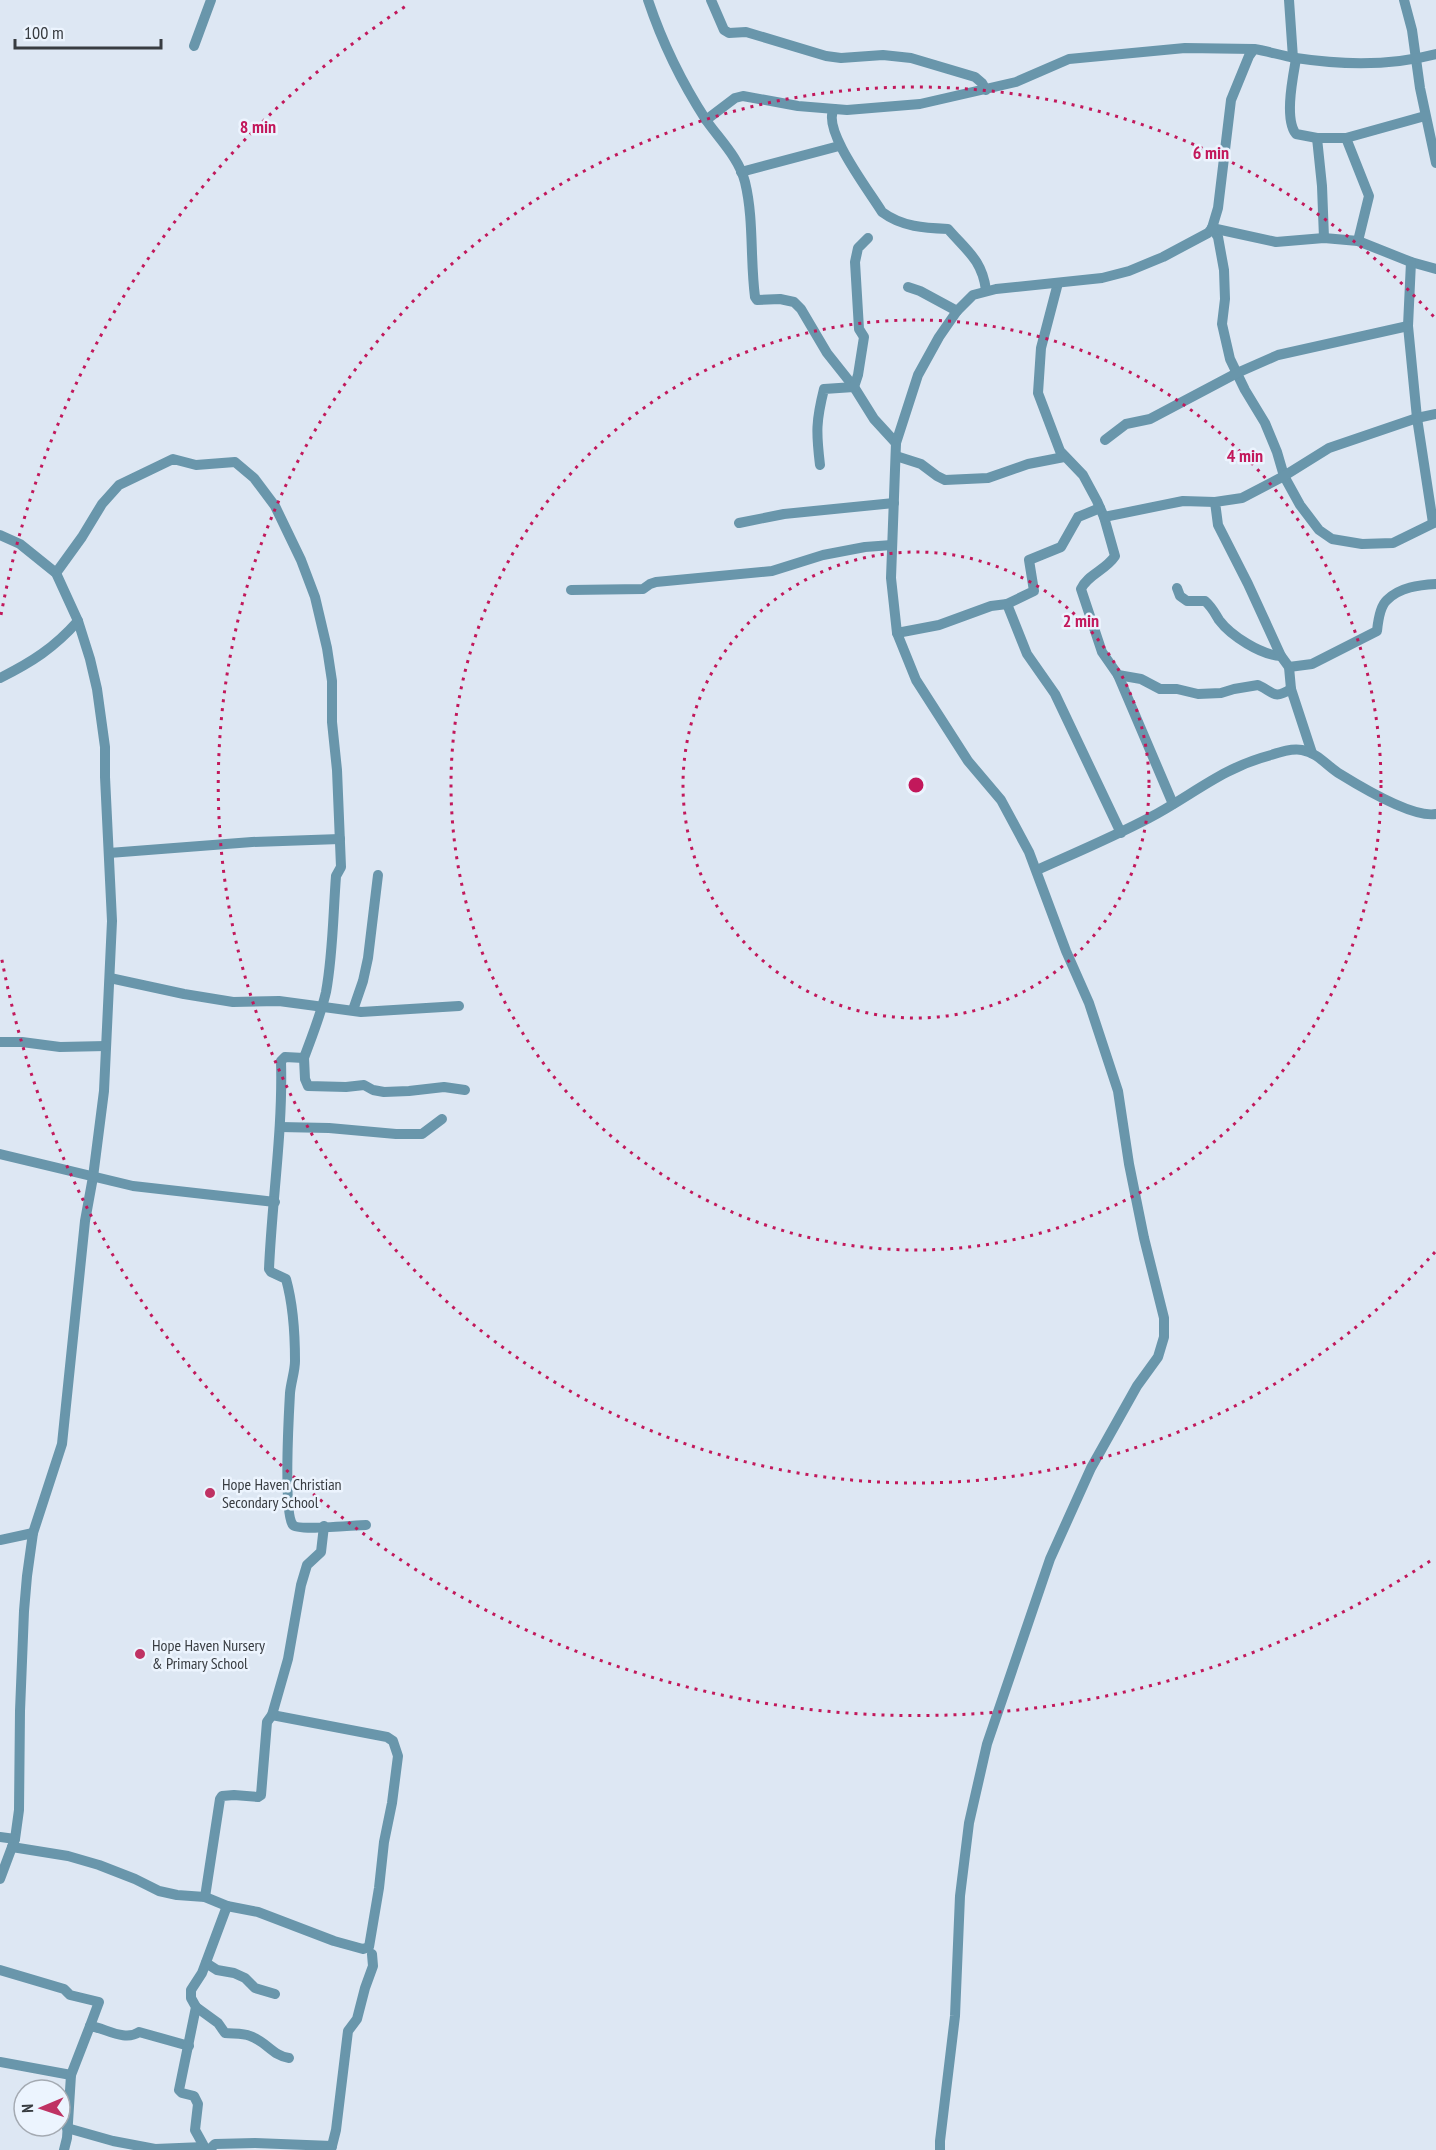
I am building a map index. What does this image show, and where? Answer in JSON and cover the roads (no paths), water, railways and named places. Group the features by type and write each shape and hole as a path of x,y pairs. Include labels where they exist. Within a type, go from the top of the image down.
{"street":[{"path":"194,46 210,0"},
{"path":"648,0 678,72 706,120 737,162 745,181 750,218 755,297 757,300 780,299 794,302 826,353 854,387 874,419 896,443"},
{"path":"711,0 724,30 729,33 746,32 826,56 841,58 883,55 911,58 975,77 986,90"},
{"path":"1289,0 1295,58 1291,89 1292,126 1296,134 1317,138 1346,138 1425,116"},
{"path":"1404,0 1412,30 1425,116 1436,163"},
{"path":"706,120 735,98 743,96 798,106 847,110 920,104 1016,82 1069,59 1185,48 1254,49 1295,58 1338,63 1416,60 1436,54"},
{"path":"940,2150 955,2016 960,1896 969,1823 987,1744 1050,1559 1091,1468 1137,1386 1158,1357 1164,1337 1164,1318 1129,1164 1118,1091 1089,1003 1066,951 1029,852 1001,800 968,761 915,680 897,633 892,588 891,545 896,443 918,375 939,337 957,311 973,295 986,290 1102,278 1129,271 1204,237 1212,228 1218,208 1231,100 1254,49"},
{"path":"834,109 832,118 839,146 882,212 887,217 914,226 933,230 948,229 973,255 983,274 986,290"},
{"path":"1317,138 1322,186 1323,238"},
{"path":"1346,138 1369,196 1358,241"},
{"path":"741,172 839,146"},
{"path":"1212,228 1276,242 1323,238 1358,241 1411,262 1436,269"},
{"path":"1212,228 1218,237 1224,270 1225,299 1222,324 1226,344 1237,373 1265,423 1284,476 1300,506 1319,530 1332,539 1362,544 1393,543 1435,522 1418,417 1408,326 1411,262"},
{"path":"854,387 864,337 859,329 855,261 858,248 868,238"},
{"path":"1058,283 1041,348 1038,393 1047,420 1064,457 1083,475 1102,512 1115,556 1081,589 1102,652 1118,675 1173,804"},
{"path":"908,287 957,311"},
{"path":"1105,440 1126,424 1150,419 1164,413 1237,373 1278,355 1408,326"},
{"path":"820,465 816,434 817,418 824,389 854,387"},
{"path":"897,633 939,625 991,606 1007,604 1034,591 1029,560 1061,547 1078,517 1183,501 1215,502 1242,498 1284,476 1329,448 1418,417 1436,414"},
{"path":"896,456 921,464 945,480 988,478 1028,464 1064,457"},
{"path":"56,573 102,504 119,485 150,469 173,459 196,465 235,462 254,478 275,506 301,560 315,597 332,681 332,722 337,770 341,867 336,876 330,965 322,1006 304,1058 305,1079 308,1086 364,1085 384,1092 444,1087 465,1090"},
{"path":"1215,502 1218,525 1281,656 1289,667 1291,689 1312,753"},
{"path":"739,523 784,514 894,503"},
{"path":"0,535 20,544 56,573 78,621 97,689 102,717 112,921 104,1091 85,1221 62,1444 33,1533 24,1611 19,1738 20,1789 13,1843 0,1879"},
{"path":"571,590 643,589 656,582 772,571 823,555 865,547 891,545"},
{"path":"1289,667 1312,664 1377,631 1386,600 1414,585 1436,584"},
{"path":"1178,588 1180,596 1187,601 1205,601 1215,610 1220,620 1239,638 1265,653 1281,656"},
{"path":"1007,604 1027,654 1055,694 1121,833"},
{"path":"0,678 46,653 78,621"},
{"path":"1118,675 1141,679 1160,688 1198,693 1221,693 1258,685 1273,695 1279,695 1291,689"},
{"path":"1037,870 1121,833 1232,767 1299,749 1312,753 1339,774 1410,811 1427,815 1436,814"},
{"path":"109,853 252,842 340,839"},
{"path":"353,1011 368,958 378,875"},
{"path":"110,978 233,1002 279,1001 370,1012 459,1006"},
{"path":"0,1042 22,1042 60,1047 106,1046"},
{"path":"304,1058 285,1057 281,1061 280,1127 269,1269 286,1279 295,1363 290,1391 286,1460 290,1515 292,1525 295,1527 366,1525"},
{"path":"280,1127 422,1134 442,1119"},
{"path":"0,1154 133,1186 275,1202"},
{"path":"205,1897 220,1799 222,1796 258,1797 261,1795 267,1722 272,1715 288,1659 301,1585 308,1565 321,1552 324,1526"},
{"path":"0,1540 33,1533"},
{"path":"0,1837 13,1843 99,1865 159,1891 205,1897 227,1906 258,1912 334,1941 363,1949 369,1947 384,1842 393,1803 398,1756 393,1741 387,1737 272,1715"},
{"path":"227,1906 207,1963 191,1990 191,1998 196,2007 218,2023 225,2033 249,2035 262,2042 280,2057 289,2058"},
{"path":"72,2129 113,2141 155,2149 206,2149 215,2144 332,2148 348,2031 357,2019 373,1966 372,1954"},
{"path":"207,1963 217,1970 245,1978 255,1989 275,1994"},
{"path":"0,1970 64,1989 70,1995 99,2002 71,2078"},
{"path":"196,2007 179,2090 194,2096 198,2104 195,2130 206,2149"},
{"path":"90,2026 100,2027 124,2036 134,2036 139,2032 189,2046"},
{"path":"0,2062 71,2075"}],"place":[{"name":"Hope Haven Christian Secondary School","path":"210,1493"},
{"name":"Hope Haven Nursery & Primary School","path":"140,1654"}]}
